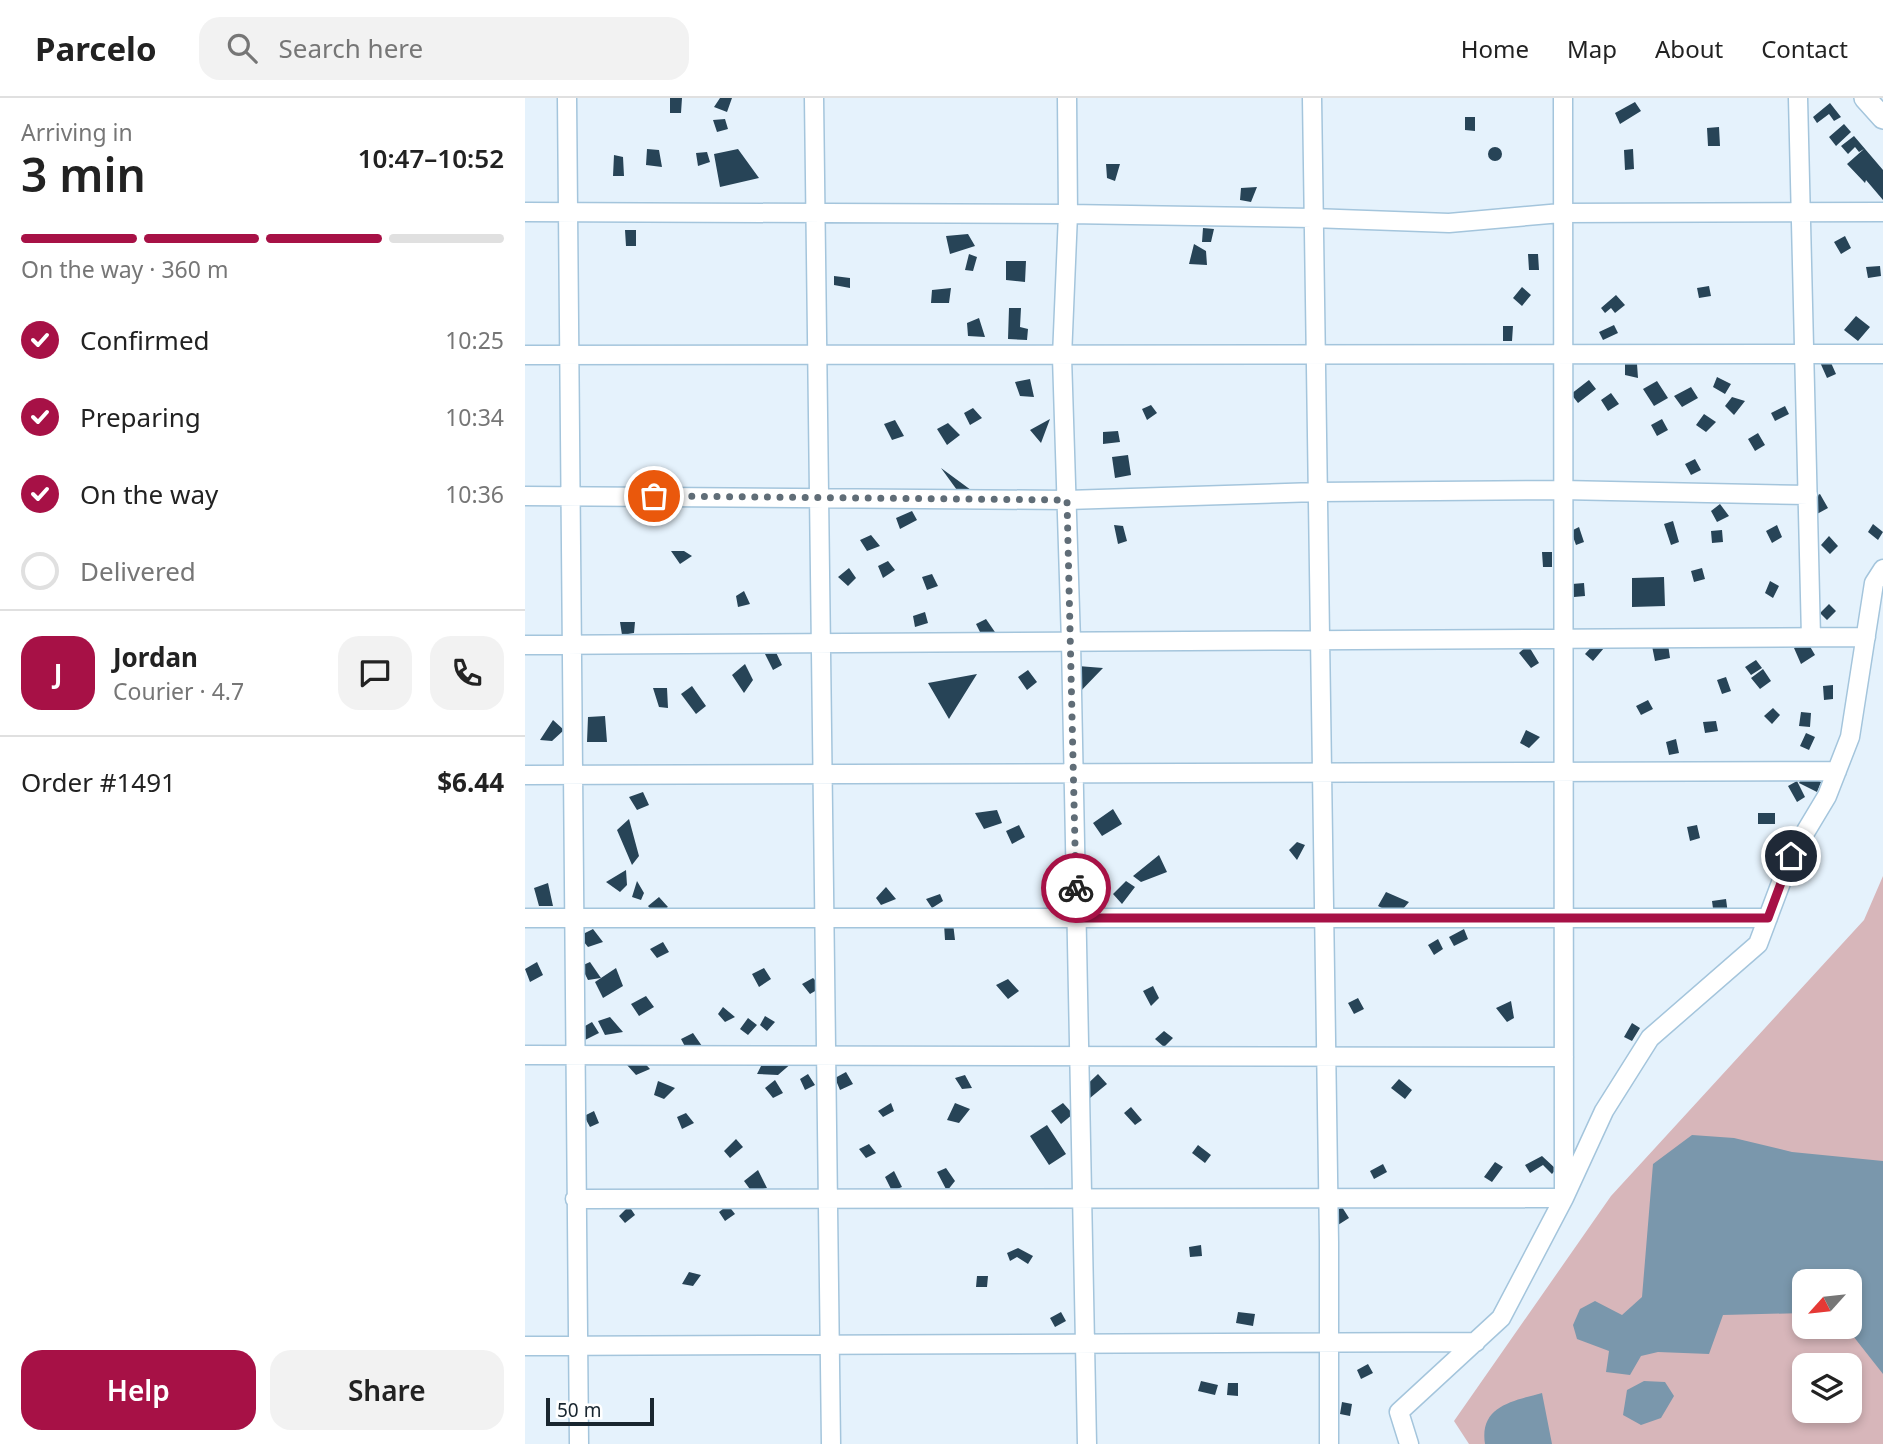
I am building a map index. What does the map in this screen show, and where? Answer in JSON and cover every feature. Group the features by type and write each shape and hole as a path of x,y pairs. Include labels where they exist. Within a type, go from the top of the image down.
{"street":[{"path":"567,98 579,1444"},
{"path":"814,98 823,643 831,1444"},
{"path":"1067,98 1068,214 1062,357 1071,642 1087,1444"},
{"path":"1312,98 1328,1197 1329,1444"},
{"path":"1563,98 1561,213 1564,1198"},
{"path":"1798,98 1811,637"},
{"path":"1865,98 1883,118"},
{"path":"525,212 1068,214 1449,223 1561,213 1883,212"},
{"path":"525,355 1062,357 1883,354"},
{"path":"525,495 1067,500 1317,492 1562,490 1808,495"},
{"path":"1409,1444 1399,1412 1501,1318 1564,1198 1604,1111 1650,1038 1758,944 1791,856 1827,796 1850,737 1874,583 1883,569"},
{"path":"525,645 1866,637"},
{"path":"525,775 1837,771"},
{"path":"525,918 1768,918"},
{"path":"525,1055 1564,1057"},
{"path":"575,1199 1564,1198"},
{"path":"525,1346 1476,1342"}],"shaded area":[{"path":"1883,876 1883,1444 1469,1444 1454,1421 1611,1196 1864,920"}],"water":[{"path":"1692,1135 1734,1138 1792,1152 1883,1161 1883,1374 1855,1339 1862,1339 1862,1269 1792,1269 1792,1313 1723,1315 1709,1354 1658,1352 1641,1356 1630,1375 1606,1372 1609,1351 1577,1339 1573,1325 1580,1309 1595,1301 1622,1315 1642,1297 1653,1164"},
{"path":"1644,1381 1665,1382 1674,1396 1661,1418 1641,1425 1623,1415 1627,1390"},
{"path":"1542,1393 1552,1444 1485,1444 1487,1421 1493,1413 1500,1407"}],"building":[{"path":"670,98 682,98 681,113 670,113"},
{"path":"720,98 732,98 727,112 714,107"},
{"path":"1635,102 1641,111 1620,124 1615,113"},
{"path":"1830,103 1841,117 1834,121 1829,114 1817,123 1813,117"},
{"path":"1465,117 1475,117 1475,131 1465,130"},
{"path":"725,119 728,129 717,132 713,120"},
{"path":"1844,124 1851,132 1836,146 1829,137"},
{"path":"1719,127 1720,146 1708,146 1707,128"},
{"path":"1854,136 1883,170 1883,200 1866,180 1865,183 1847,164 1864,149 1859,152 1855,147 1848,154 1841,146"},
{"path":"1495,147 1500,149 1500,159 1495,161 1490,159 1488,154 1490,149"},
{"path":"647,149 659,150 662,167 646,165"},
{"path":"738,149 759,178 720,187 714,154"},
{"path":"1633,149 1634,169 1625,170 1624,150"},
{"path":"707,152 710,162 698,166 696,153"},
{"path":"614,155 623,157 624,176 613,176"},
{"path":"1106,164 1120,164 1115,181 1107,178"},
{"path":"1257,187 1251,202 1240,200 1241,188"},
{"path":"1203,228 1214,229 1211,242 1202,242"},
{"path":"625,230 636,230 636,246 626,246"},
{"path":"968,234 975,246 950,254 946,236"},
{"path":"1845,236 1851,248 1841,254 1834,242"},
{"path":"1194,244 1206,251 1207,265 1189,264"},
{"path":"969,254 977,257 973,271 965,270"},
{"path":"1528,254 1538,254 1539,270 1529,270"},
{"path":"1006,261 1026,261 1025,282 1006,280"},
{"path":"1880,266 1881,276 1868,278 1866,267"},
{"path":"834,276 850,278 850,288 834,285"},
{"path":"1709,286 1711,296 1699,298 1697,288"},
{"path":"1522,287 1531,295 1522,306 1513,298"},
{"path":"951,288 949,303 931,303 932,290"},
{"path":"1616,295 1625,305 1615,313 1611,308 1605,313 1601,308"},
{"path":"1009,308 1021,308 1020,327 1028,329 1027,340 1008,339"},
{"path":"1856,316 1870,327 1858,341 1844,330"},
{"path":"979,318 985,337 968,336 967,323"},
{"path":"1614,325 1618,333 1603,340 1599,332"},
{"path":"1503,326 1513,326 1512,341 1503,341"},
{"path":"1828,356 1836,374 1827,378 1819,360"},
{"path":"1625,364 1637,364 1638,378 1625,375"},
{"path":"1717,377 1731,384 1725,394 1713,387"},
{"path":"1030,379 1034,397 1020,396 1015,382"},
{"path":"1589,380 1596,389 1578,403 1571,394"},
{"path":"1657,381 1668,398 1654,406 1643,389"},
{"path":"1691,387 1698,398 1682,407 1674,396"},
{"path":"1611,393 1619,404 1608,411 1601,400"},
{"path":"1732,397 1745,401 1734,415 1725,406"},
{"path":"1151,405 1157,413 1147,420 1142,409"},
{"path":"1785,406 1789,414 1775,421 1771,413"},
{"path":"973,408 982,418 970,425 964,413"},
{"path":"1704,414 1716,422 1706,432 1696,425"},
{"path":"1050,419 1041,443 1030,430"},
{"path":"1662,419 1668,430 1657,436 1651,425"},
{"path":"895,420 904,436 892,440 884,424"},
{"path":"948,423 960,435 947,445 937,429"},
{"path":"1118,431 1120,442 1103,444 1103,432"},
{"path":"1758,433 1765,445 1755,451 1748,439"},
{"path":"1128,455 1131,475 1115,478 1112,457"},
{"path":"1695,459 1701,470 1691,475 1685,464"},
{"path":"941,468 975,493 962,497"},
{"path":"1820,494 1828,508 1817,514 1810,499"},
{"path":"1720,504 1729,516 1717,522 1711,511"},
{"path":"912,511 917,520 900,529 896,518"},
{"path":"1673,521 1679,542 1671,545 1664,524"},
{"path":"1873,524 1883,532 1878,540 1868,532"},
{"path":"1114,525 1123,526 1127,541 1118,544"},
{"path":"1777,525 1782,537 1772,543 1766,531"},
{"path":"1579,527 1584,542 1576,545 1571,531"},
{"path":"1722,530 1723,542 1712,543 1711,531"},
{"path":"871,535 880,546 867,551 860,540"},
{"path":"1829,536 1838,546 1830,554 1821,545"},
{"path":"671,551 684,551 692,556 680,564"},
{"path":"1542,552 1552,552 1552,567 1543,567"},
{"path":"888,561 895,570 883,578 878,566"},
{"path":"849,568 856,578 848,586 838,577"},
{"path":"1702,568 1705,579 1694,582 1691,571"},
{"path":"932,574 938,586 927,590 922,577"},
{"path":"1664,577 1665,606 1632,607 1632,578"},
{"path":"1770,581 1779,586 1773,598 1765,593"},
{"path":"1584,583 1585,596 1574,597 1572,584"},
{"path":"744,591 750,604 738,607 736,596"},
{"path":"1829,604 1836,611 1827,620 1820,613"},
{"path":"925,612 928,623 915,627 913,616"},
{"path":"986,619 997,635 984,640 976,624"},
{"path":"620,622 635,622 634,633 622,635"},
{"path":"1805,638 1815,655 1801,664 1794,648"},
{"path":"1597,641 1604,648 1593,661 1585,654"},
{"path":"1668,644 1670,658 1655,661 1652,646"},
{"path":"1528,645 1539,663 1531,668 1519,653"},
{"path":"773,646 782,665 773,670 764,652"},
{"path":"1756,660 1762,668 1751,675 1745,667"},
{"path":"745,664 753,680 744,693 732,675"},
{"path":"1078,666 1103,668 1075,697"},
{"path":"1763,669 1771,681 1760,689 1751,678"},
{"path":"1028,670 1037,682 1027,690 1018,677"},
{"path":"977,674 949,719 928,683"},
{"path":"1726,677 1731,691 1722,694 1717,680"},
{"path":"1833,685 1833,699 1824,700 1823,686"},
{"path":"692,686 706,706 696,714 681,694"},
{"path":"653,688 667,688 668,708 659,707"},
{"path":"1648,700 1653,709 1641,715 1636,706"},
{"path":"1773,708 1780,715 1772,724 1764,716"},
{"path":"1801,712 1811,713 1810,727 1799,726"},
{"path":"605,716 607,742 587,742 588,717"},
{"path":"553,720 564,730 552,741 540,740"},
{"path":"1716,721 1718,731 1705,733 1703,722"},
{"path":"1526,730 1540,737 1529,748 1520,743"},
{"path":"1806,733 1815,737 1809,750 1800,746"},
{"path":"1676,739 1679,753 1669,755 1666,742"},
{"path":"1804,773 1821,782 1817,792 1799,783"},
{"path":"1797,781 1805,797 1797,802 1788,786"},
{"path":"643,792 649,805 637,810 629,797"},
{"path":"1113,809 1122,824 1102,836 1093,823"},
{"path":"997,810 1002,823 984,829 975,813"},
{"path":"1758,813 1775,813 1775,824 1758,824"},
{"path":"629,819 639,856 632,865 617,830"},
{"path":"1019,825 1025,837 1012,844 1006,831"},
{"path":"1697,825 1700,838 1690,841 1687,827"},
{"path":"1297,842 1305,845 1297,860 1289,850"},
{"path":"1159,855 1167,872 1141,882 1133,876"},
{"path":"626,870 627,885 620,892 606,882"},
{"path":"637,881 644,893 641,900 632,897"},
{"path":"1126,881 1135,887 1122,904 1113,894"},
{"path":"548,883 553,906 539,906 534,888"},
{"path":"886,887 896,899 881,905 876,898"},
{"path":"1386,892 1409,902 1397,916 1378,906"},
{"path":"940,894 943,901 932,908 926,899"},
{"path":"659,897 668,907 656,916 648,906"},
{"path":"1726,899 1728,914 1714,916 1712,901"},
{"path":"953,923 955,940 945,940 944,924"},
{"path":"593,929 603,942 588,947 579,936"},
{"path":"1464,929 1468,939 1454,946 1449,937"},
{"path":"1438,939 1443,949 1434,955 1428,945"},
{"path":"663,942 669,952 657,958 650,949"},
{"path":"537,962 543,975 530,982 525,969"},
{"path":"590,962 601,978 588,980 581,966"},
{"path":"616,968 623,986 603,998 595,982"},
{"path":"764,968 771,979 759,987 752,974"},
{"path":"813,978 822,987 810,994 802,984"},
{"path":"1008,979 1019,991 1008,999 996,985"},
{"path":"1153,986 1159,998 1151,1006 1143,991"},
{"path":"646,996 654,1007 639,1016 631,1004"},
{"path":"1358,998 1364,1009 1354,1014 1348,1003"},
{"path":"1511,1001 1514,1018 1507,1022 1496,1008"},
{"path":"723,1007 735,1017 725,1022 718,1014"},
{"path":"765,1016 775,1022 767,1031 760,1025"},
{"path":"610,1017 623,1032 605,1035 598,1021"},
{"path":"748,1018 757,1025 748,1035 740,1029"},
{"path":"592,1022 599,1033 583,1041 578,1030"},
{"path":"1632,1023 1640,1028 1632,1041 1624,1037"},
{"path":"1164,1031 1173,1038 1164,1047 1155,1039"},
{"path":"693,1033 702,1046 689,1054 681,1039"},
{"path":"639,1057 650,1069 636,1075 627,1065"},
{"path":"763,1062 793,1062 778,1075 757,1074"},
{"path":"846,1072 853,1084 840,1090 835,1078"},
{"path":"808,1074 815,1085 805,1090 800,1079"},
{"path":"1098,1074 1107,1084 1090,1098 1081,1090"},
{"path":"965,1075 972,1088 962,1089 955,1078"},
{"path":"1399,1079 1412,1090 1405,1099 1391,1088"},
{"path":"775,1080 783,1093 773,1098 765,1088"},
{"path":"658,1081 675,1088 664,1099 654,1095"},
{"path":"891,1103 894,1111 883,1117 878,1111"},
{"path":"955,1103 970,1109 959,1123 947,1120"},
{"path":"1063,1103 1073,1114 1061,1124 1051,1111"},
{"path":"1131,1107 1142,1120 1135,1125 1124,1113"},
{"path":"594,1111 599,1123 590,1127 584,1116"},
{"path":"686,1113 694,1123 682,1129 677,1117"},
{"path":"1047,1125 1066,1154 1049,1165 1030,1136"},
{"path":"736,1139 743,1147 730,1158 724,1151"},
{"path":"869,1144 876,1153 866,1158 859,1149"},
{"path":"1198,1145 1211,1155 1205,1163 1192,1153"},
{"path":"1542,1156 1556,1169 1552,1174 1543,1165 1530,1173 1525,1165"},
{"path":"1495,1162 1503,1167 1492,1182 1484,1177"},
{"path":"1383,1164 1387,1172 1374,1179 1370,1171"},
{"path":"946,1168 955,1181 947,1191 937,1172"},
{"path":"758,1170 767,1188 752,1192 744,1181"},
{"path":"894,1171 902,1187 892,1191 885,1177"},
{"path":"728,1205 735,1214 725,1221 719,1212"},
{"path":"629,1206 635,1215 625,1223 619,1216"},
{"path":"1342,1207 1349,1218 1338,1225 1331,1214"},
{"path":"1201,1245 1202,1256 1190,1257 1189,1247"},
{"path":"1018,1248 1033,1256 1028,1264 1017,1257 1010,1261 1007,1253"},
{"path":"689,1272 701,1275 693,1286 682,1284"},
{"path":"977,1276 988,1276 987,1287 976,1287"},
{"path":"1061,1312 1066,1321 1055,1327 1050,1318"},
{"path":"1238,1312 1255,1314 1253,1326 1236,1323"},
{"path":"1368,1364 1373,1373 1361,1379 1357,1370"},
{"path":"1201,1381 1218,1385 1215,1395 1198,1391"},
{"path":"1228,1383 1238,1383 1238,1396 1227,1395"},
{"path":"1342,1402 1352,1404 1350,1416 1340,1414"}],"way so far":[{"path":"654,496 1067,500 1076,888"}],"route":[{"path":"1076,888 1077,918 1768,918 1791,856"}]}
